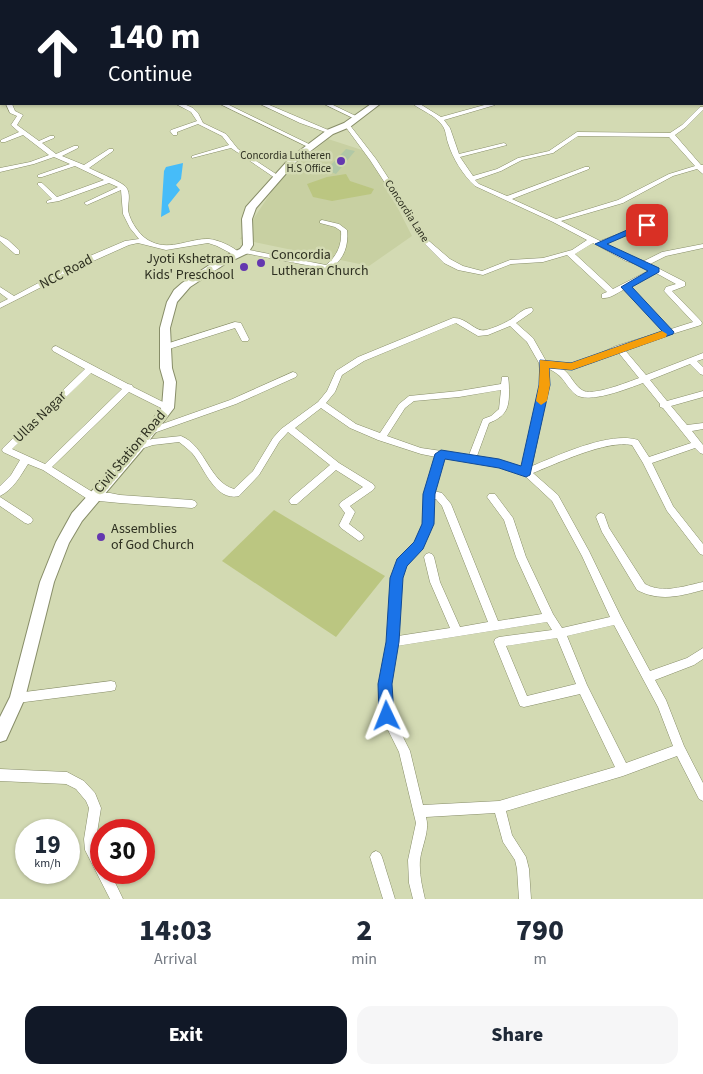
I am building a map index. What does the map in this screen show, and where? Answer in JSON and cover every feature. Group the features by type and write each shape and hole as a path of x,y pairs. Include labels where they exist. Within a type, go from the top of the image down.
{"main road":[{"path":"240,252 248,245 248,213 277,177 310,146 375,105"},
{"name":"Civil Station Road","path":"0,734 17,698 47,582 63,542 76,517 138,447 168,408 170,382 166,368 165,328 172,302 178,292 194,280 240,252"}],"street":[{"path":"9,105 12,112 20,115 14,125 38,143 55,155 123,187 126,192 125,210 129,221 140,237 149,244 166,248 208,241 240,252 327,267 336,262 345,234 344,230 337,226 322,222"},
{"path":"183,105 192,107 197,113 200,122 224,135 233,146 277,177"},
{"path":"225,105 310,146"},
{"path":"265,105 302,122 330,132"},
{"path":"329,105 352,121"},
{"path":"418,105 440,119 450,132 450,142 457,156 471,179 477,185 555,221 628,259 645,264 682,284 668,292 701,324"},
{"path":"440,119 489,105"},
{"path":"324,112 334,107"},
{"path":"471,179 499,170 520,159 551,152 577,134 671,134 684,126 701,107"},
{"name":"Concordia Lane","path":"352,121 426,242 447,261 461,268 483,273 510,262 543,260 647,225"},
{"path":"175,134 173,131 200,122"},
{"path":"3,141 24,132"},
{"path":"671,134 702,169"},
{"path":"38,143 52,137"},
{"path":"457,156 504,145"},
{"path":"194,157 233,146"},
{"path":"0,170 32,163 76,147"},
{"path":"85,168 111,150"},
{"path":"57,200 40,180 75,164"},
{"path":"505,199 587,168"},
{"path":"555,221 628,198 672,174 688,168 702,169"},
{"path":"49,202 110,180"},
{"path":"87,202 123,187"},
{"path":"2,241 17,252"},
{"name":"NCC Road","path":"0,306 97,255 132,241 149,244"},
{"path":"645,264 664,254 703,246"},
{"path":"571,252 571,257 613,292"},
{"path":"605,296 626,287 656,270"},
{"path":"626,287 669,332"},
{"path":"0,289 14,299"},
{"path":"138,447 152,442 181,440 196,450 213,478 228,493 236,493 256,473 276,440 321,404 331,392 339,373 361,359 456,320 463,322 475,332 480,333 511,323 529,310"},
{"path":"511,323 521,330 533,343 548,364 565,374 580,394 589,396 611,392 642,378 703,356"},
{"path":"548,364 572,366 583,364 619,348 701,324"},
{"path":"166,347 235,325 238,325 245,339"},
{"path":"619,348 663,405 703,452"},
{"path":"56,349 90,369 168,408"},
{"path":"691,360 703,372"},
{"path":"526,472 548,364"},
{"name":"Ullas Nagar","path":"90,369 3,448 46,468 92,497"},
{"path":"151,431 233,402 293,375"},
{"path":"381,438 402,406 412,398 459,394 504,383 506,402 501,413 495,418 486,421 472,458"},
{"path":"46,468 129,387"},
{"path":"663,405 703,394"},
{"path":"321,404 353,426 381,438 421,451 499,463 526,472 555,498 662,704 680,749 703,795"},
{"path":"684,429 703,426"},
{"path":"289,428 370,487 344,505 350,512 344,525 359,537"},
{"path":"526,472 587,449 625,440 635,442 647,461 670,508 703,551"},
{"path":"647,461 697,444"},
{"path":"419,899 415,883 414,860 422,823 404,751 387,716 385,684 393,642 396,578 402,563 419,545 428,524 429,494 441,454"},
{"path":"0,492 14,478 26,459"},
{"path":"294,502 336,464"},
{"path":"429,494 439,496 446,504 495,626"},
{"path":"92,497 192,504"},
{"path":"492,498 508,518 521,557 549,618 560,633 583,688 623,770"},
{"path":"0,502 28,520"},
{"path":"600,517 605,529 641,587 648,592 656,594 703,586"},
{"path":"429,557 435,582 457,632"},
{"path":"393,642 549,618"},
{"path":"583,688 524,702 499,642 560,633 617,620"},
{"path":"648,677 690,662 703,653"},
{"path":"17,698 111,686"},
{"path":"420,811 499,807 623,770 680,749"},
{"path":"0,775 67,778 80,785 91,797 95,808 93,819"},
{"path":"499,807 507,838 520,857 523,869 524,899"},
{"path":"376,857 389,899"},
{"path":"109,884 117,899"}],"shaded area":[{"path":"328,139 362,150 376,165 412,236 369,266 240,239 280,179"},
{"path":"346,174 350,181 374,189 371,194 332,201 313,197 307,184 327,177"},
{"path":"274,510 385,576 336,637 222,561"}],"water":[{"path":"183,163 181,179 176,185 180,190 168,205 170,212 161,217 164,171 166,167"}],"building":[{"name":"Concordia Lutheren H.S Office","path":"346,149 355,151 336,174 326,170"}],"slow traffic":[{"path":"541,401 545,385 543,363 564,366 583,364 619,348 662,334"}],"place":[{"name":"Concordia Lutheren H.S Office","path":"341,161"},
{"name":"Concordia Lutheran Church","path":"261,263"},
{"name":"Jyoti Kshetram Kids' Preschool","path":"244,267"},
{"name":"Assemblies of God Church","path":"101,537"}],"route":[{"path":"387,716 385,684 393,642 396,578 402,563 419,545 428,524 429,494 441,454 499,463 526,472 545,385 543,363 564,366 583,364 619,348 669,332 626,287 656,270 645,264 628,259 599,244 647,225"}]}
